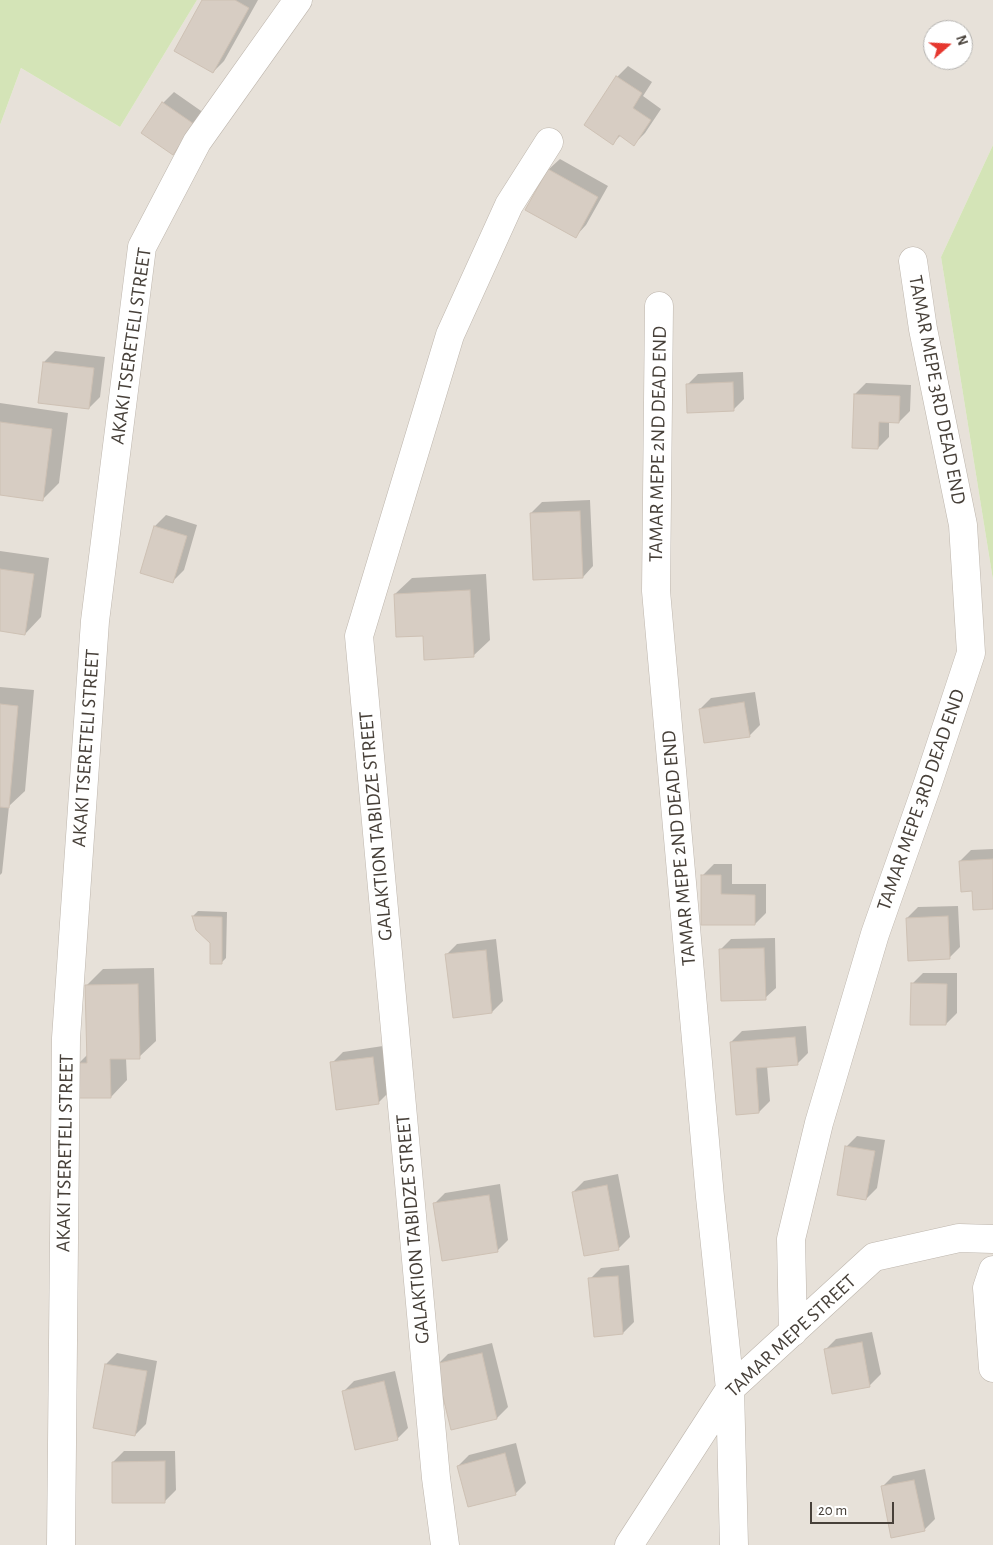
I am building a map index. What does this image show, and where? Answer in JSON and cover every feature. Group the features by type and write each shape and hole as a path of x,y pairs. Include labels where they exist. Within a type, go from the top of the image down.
{"street":[{"name":"AKAKI TSERETELI STREET","path":"61,1545 66,1038 95,621 142,247 197,142 298,0"},
{"name":"GALAKTION TABIDZE STREET","path":"445,1545 435,1468 359,636 450,335 509,205 549,142"},
{"name":"TAMAR MEPE 3RD DEAD END","path":"793,1332 791,1239 819,1123 875,934 971,653 963,526 924,329 913,261"},
{"name":"TAMAR MEPE 2ND DEAD END","path":"659,306 656,591 710,1197 730,1389 734,1545"},
{"name":"TAMAR MEPE STREET","path":"629,1545 730,1389 874,1257 959,1238 993,1239"},
{"path":"993,1270 988,1288 993,1368"}],"shaded area":[{"path":"197,0 993,0 993,145 941,257 993,580 993,1545 0,1545 0,125 21,68 120,127"}],"green space":[{"path":"0,0 197,0 120,127 21,68 0,125"},
{"path":"993,145 993,580 941,257"}],"building":[{"path":"202,0 235,0 249,8 213,73 174,51"},
{"path":"616,76 642,93 633,108 651,120 634,146 619,135 613,145 584,125"},
{"path":"162,102 194,124 173,155 141,133"},
{"path":"548,169 598,197 576,238 525,210"},
{"path":"43,362 94,368 89,409 38,403"},
{"path":"733,382 734,411 687,413 686,384"},
{"path":"854,394 900,396 899,423 879,422 878,449 852,448"},
{"path":"0,422 52,429 43,501 0,495"},
{"path":"580,511 583,578 533,580 530,513"},
{"path":"154,526 187,536 173,583 140,573"},
{"path":"0,569 34,574 25,635 0,631"},
{"path":"470,590 474,657 424,660 423,636 396,637 394,594"},
{"path":"744,702 750,737 704,743 699,709"},
{"path":"0,704 18,706 9,808 0,807"},
{"path":"993,859 993,909 973,910 972,891 961,892 959,861"},
{"path":"701,875 721,875 721,894 755,895 755,925 701,925"},
{"path":"192,916 222,917 222,964 210,964 210,943 196,930"},
{"path":"948,916 950,959 908,961 906,918"},
{"path":"764,948 766,1000 721,1001 719,949"},
{"path":"486,950 492,1013 453,1018 445,954"},
{"path":"911,983 947,984 946,1025 910,1025"},
{"path":"138,984 140,1059 110,1059 111,1098 78,1098 77,1063 87,1063 85,985"},
{"path":"795,1037 798,1065 756,1068 759,1113 736,1115 730,1042"},
{"path":"373,1057 379,1104 336,1110 330,1062"},
{"path":"845,1146 875,1151 866,1200 837,1195"},
{"path":"607,1185 619,1250 584,1256 572,1192"},
{"path":"489,1195 498,1252 442,1261 433,1203"},
{"path":"618,1276 623,1334 594,1337 588,1278"},
{"path":"862,1342 870,1387 832,1394 824,1349"},
{"path":"482,1353 497,1419 451,1430 435,1364"},
{"path":"105,1364 147,1371 135,1436 93,1428"},
{"path":"384,1381 398,1440 355,1450 342,1391"},
{"path":"505,1453 516,1495 468,1507 457,1466"},
{"path":"165,1461 165,1503 112,1503 112,1462"},
{"path":"914,1480 925,1531 891,1538 881,1486"}]}
